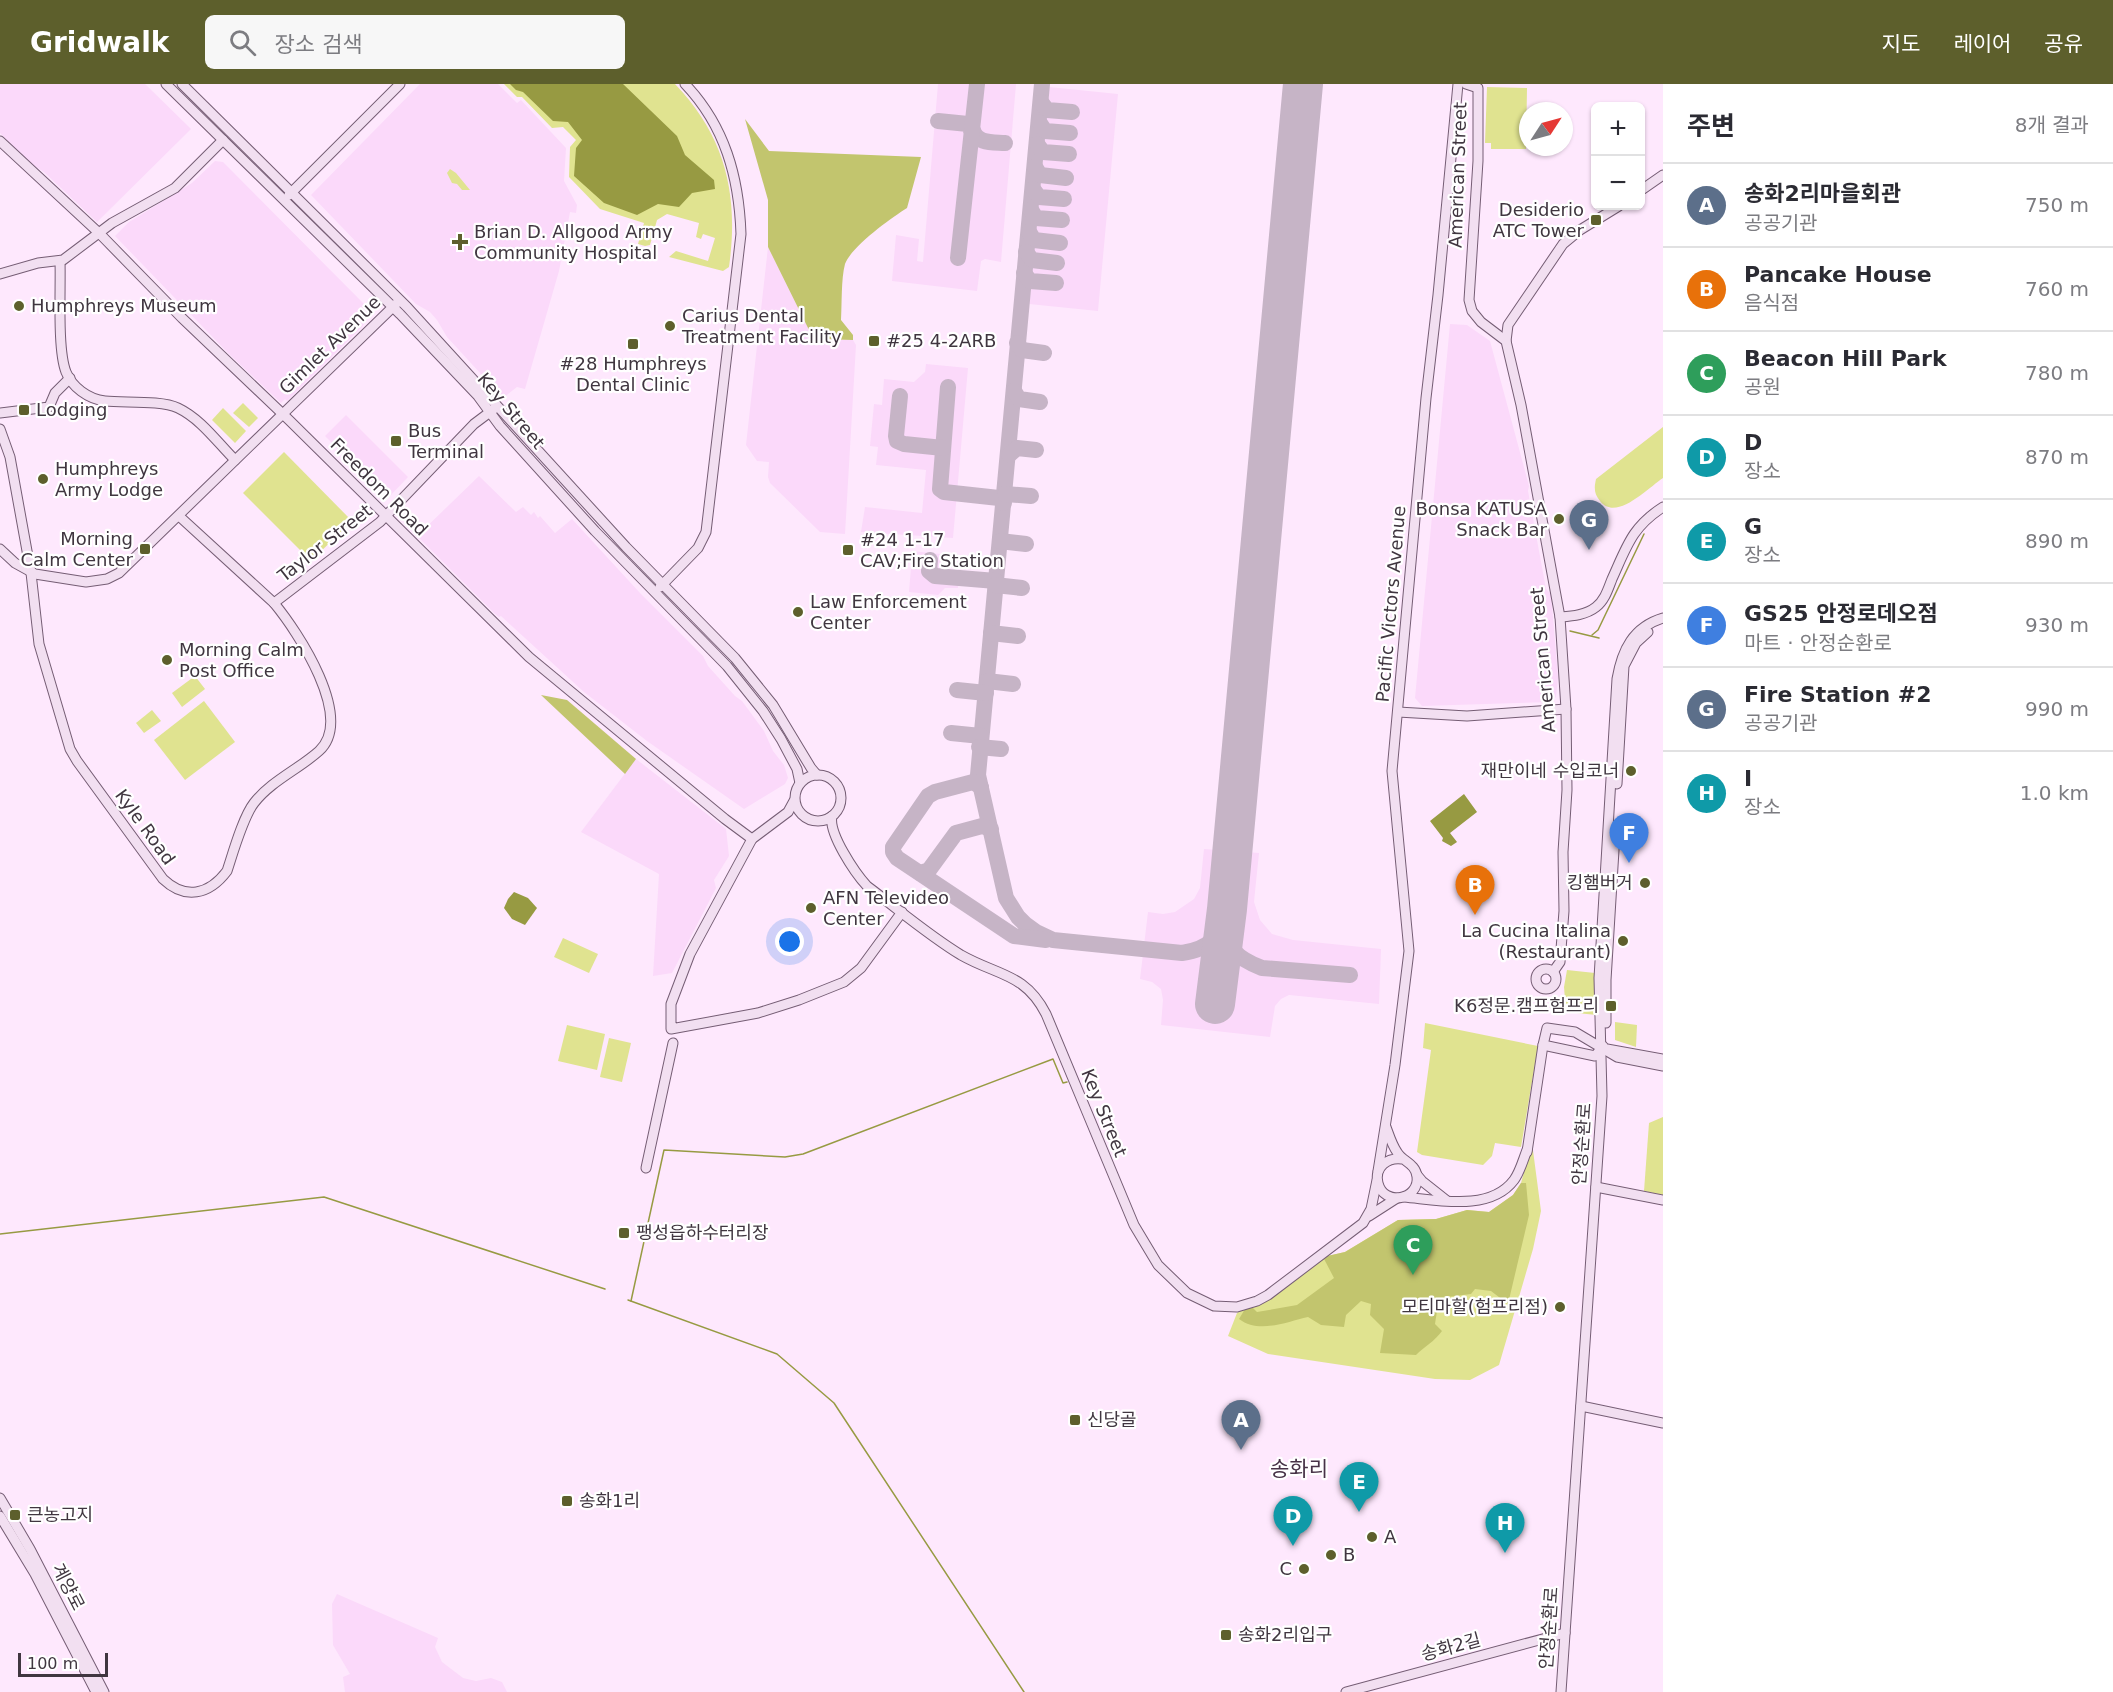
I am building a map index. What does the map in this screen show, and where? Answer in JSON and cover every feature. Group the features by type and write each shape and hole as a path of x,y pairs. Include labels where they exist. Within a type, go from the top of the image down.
{"street":[{"name":"Key Street","path":"166,84 284,200 396,303"},
{"name":"Key Street","path":"183,84 291,192 396,303 478,396 494,409 754,680 773,705 817,775"},
{"path":"284,200 400,84"},
{"path":"655,592 698,548 706,532 741,234 739,198 735,173 728,152 711,117 685,84"},
{"name":"Pacific Victors Avenue","path":"1365,1220 1371,1209 1386,1127 1408,951 1392,771 1426,398 1458,84"},
{"name":"American Street","path":"1466,84 1478,88 1478,161 1468,300 1472,311 1482,322 1506,341 1521,405 1560,617 1566,709 1564,930 1560,962 1552,972"},
{"path":"0,274 38,263 60,261 124,215 175,188 223,140"},
{"name":"Freedom Road","path":"0,141 99,233 198,334 283,414 529,657 717,813 752,838"},
{"path":"1645,188 1663,176"},
{"path":"1506,341 1508,325 1563,244 1613,210"},
{"path":"60,261 63,348 66,371 70,378 85,394 94,399 163,403 178,408 196,420 235,460"},
{"name":"Gimlet Avenue","path":"31,573 86,582 107,579 131,563 396,303"},
{"path":"0,413 50,407 55,393 70,378"},
{"name":"Key Street","path":"494,409 500,426 595,531 711,649 746,688 781,739 797,770 800,783"},
{"name":"Taylor Street","path":"274,603 386,517 474,424 494,409"},
{"name":"Kyle Road","path":"0,429 10,457 31,573 39,644 70,749 163,879 185,892 206,890 220,880 227,871 252,806 260,796 320,750 331,734 331,721 314,662 288,620 274,603 179,516"},
{"path":"1560,617 1585,613 1600,603 1608,591 1630,538 1646,518 1663,507"},
{"path":"0,549 31,573"},
{"name":"안정순환로","path":"1561,1692 1602,1096 1599,978 1617,679 1626,645 1645,626 1663,618"},
{"path":"1543,1045 1595,1056 1602,1048 1606,1035 1608,939 1624,666 1642,636 1663,624"},
{"path":"1398,712 1467,716 1566,709"},
{"path":"794,801 800,813 810,820 829,821 840,805 840,790 831,779 817,775 808,777 800,783 788,812 752,838 690,954 671,1004 671,1029 768,1010 844,982 861,968 902,912"},
{"path":"788,812 800,813"},
{"name":"Key Street","path":"829,821 858,877 867,886 960,954 1019,981 1033,993 1046,1014 1134,1225 1158,1265 1186,1293 1214,1306 1237,1306 1257,1301 1268,1295 1365,1220 1400,1198"},
{"path":"1402,1159 1388,1160 1378,1176 1380,1188 1386,1194 1400,1198 1464,1203 1476,1202 1503,1190 1516,1178 1527,1151 1547,1028 1575,1032 1617,1057 1663,1066"},
{"path":"646,1168 672,1043"},
{"path":"1602,1048 1663,1059"},
{"path":"1386,1127 1396,1152 1402,1159 1412,1164 1422,1181 1446,1200"},
{"path":"1400,1198 1414,1188 1417,1174"},
{"path":"1596,1187 1663,1200"},
{"path":"1581,1406 1663,1423"},
{"name":"계양로","path":"0,1498 30,1549 104,1692"},
{"path":"0,1516 35,1574 96,1692"},
{"name":"송화2길","path":"1346,1692 1565,1634"}],"shaded area":[{"path":"0,84 145,84 191,129 97,222 44,172 30,163 0,133"},
{"name":"Brian D. Allgood Army Community Hospital","path":"420,84 498,84 517,103 521,100 566,148 564,181 577,205 576,213 570,212 559,271 525,389 517,387 503,398 447,337 430,312 416,304 311,195"},
{"path":"510,84 623,84 677,136 685,155 714,180 715,189 692,193 679,207 658,204 637,215 604,203 574,176 576,148 582,140 568,122 553,121 523,92 516,90"},
{"path":"938,84 1016,84 1001,262 985,259 981,261 977,291 892,281 896,235 919,239 917,261 923,262"},
{"path":"1049,87 1118,94 1098,311 1029,304"},
{"path":"215,161 223,162 372,312 362,327 287,401 285,399 281,403 229,354 115,236 129,222 192,183"},
{"path":"768,247 812,335 820,339 853,340 856,345 845,534 820,532 770,483 769,462 757,461 746,445"},
{"path":"1450,324 1467,325 1490,341 1529,486 1528,491 1546,589 1551,594 1558,678 1556,697 1550,702 1422,706 1415,698"},
{"path":"926,364 968,368 953,538 861,532 865,507 922,513 926,470 876,465 878,447 870,446 874,404 882,405 884,379 914,382 925,372"},
{"path":"346,415 408,477 388,498 325,436"},
{"path":"479,476 516,512 523,507 531,515 534,512 555,533 572,519 640,593 703,656 708,666 742,701 764,731 773,751 784,765 788,778 785,784 744,809 647,741 584,692 501,616 494,613 417,536"},
{"path":"911,551 950,555 949,571 953,576 959,577 958,588 945,588 938,595 909,592"},
{"path":"636,759 726,829 729,856 714,880 716,888 672,973 653,976 659,874 581,832"},
{"path":"1464,794 1477,812 1450,833 1457,842 1451,846 1442,841 1443,838 1430,821"},
{"path":"1204,849 1259,853 1254,902 1260,920 1272,934 1293,940 1381,949 1379,1004 1289,995 1275,1006 1270,1037 1161,1025 1163,1000 1161,989 1152,982 1140,979 1148,912 1163,914 1175,912 1194,899 1200,888"},
{"path":"514,892 528,898 537,908 525,925 512,919 504,908"},
{"path":"337,1594 438,1638 435,1647 442,1662 463,1678 476,1681 491,1678 502,1682 507,1692 345,1692 343,1677 350,1674 333,1645 332,1604"}],"green space":[{"path":"504,84 675,84 706,125 725,169 732,216 729,267 723,271 669,257 676,251 708,261 715,238 703,234 701,239 696,237 699,223 667,214 657,220 650,245 638,244 644,223 600,209 569,177 570,147 576,140 563,127 552,128 522,97 517,97"},
{"path":"1487,87 1527,88 1527,102 1519,102 1519,149 1491,149 1491,143 1485,143"},
{"path":"745,119 769,151 921,157 907,208 863,241 845,264 841,320 853,335 853,340 820,339 812,336 768,247 768,200"},
{"path":"450,169 470,190 462,190 457,184 452,183 447,173"},
{"path":"243,403 258,418 249,427 233,413"},
{"path":"223,408 246,431 235,443 212,420"},
{"path":"1663,427 1663,478 1623,506 1614,508 1600,501 1595,488 1596,479"},
{"path":"284,452 352,521 311,561 243,493"},
{"path":"195,676 205,689 182,707 172,693"},
{"path":"541,695 567,700 636,759 625,774"},
{"path":"204,701 235,742 185,780 154,740"},
{"path":"152,710 161,721 144,733 136,723"},
{"path":"563,938 598,954 589,973 554,957"},
{"path":"1567,970 1595,973 1597,1015 1566,1012 1564,987"},
{"path":"1615,1022 1637,1025 1636,1047 1615,1040"},
{"path":"1425,1023 1538,1046 1521,1147 1495,1143 1492,1156 1483,1165 1422,1155 1417,1152 1431,1050 1423,1048"},
{"path":"567,1025 605,1034 597,1070 558,1061"},
{"path":"609,1038 631,1043 622,1082 600,1077"},
{"path":"1663,1117 1663,1195 1644,1191 1649,1123"},
{"path":"1532,1143 1541,1211 1533,1249 1499,1365 1470,1380 1435,1379 1268,1354 1228,1336 1237,1313 1323,1257 1345,1252 1398,1220 1436,1219 1467,1210 1489,1212 1513,1195 1521,1183"},
{"path":"1521,1183 1526,1183 1529,1215 1508,1304 1491,1291 1475,1289 1471,1294 1447,1297 1437,1311 1435,1324 1442,1331 1416,1355 1380,1353 1384,1329 1370,1315 1371,1304 1361,1301 1346,1315 1344,1327 1321,1325 1308,1317 1273,1326 1255,1326 1239,1319 1245,1309 1252,1307 1257,1312 1297,1305 1334,1278 1323,1257 1345,1252 1398,1220 1436,1219 1467,1210 1489,1212 1513,1195"}],"waterway":[{"path":"1592,635 1598,630 1644,534"},
{"path":"1570,631 1599,638"},
{"path":"631,1301 664,1150 785,1157 803,1154 1053,1059 1063,1083 1067,1082"},
{"path":"0,1234 324,1197 605,1289"},
{"path":"628,1300 777,1354 834,1403 1024,1692"}],"taxiway":[{"path":"958,258 977,84"},
{"path":"1042,84 978,775 1006,898 1018,917 1036,932 1053,940 1182,953 1200,948 1213,940 1221,927 1227,909"},
{"path":"1293,84 1300,98 1301,110"},
{"path":"1041,102 1047,110 1072,112"},
{"path":"938,121 968,124 972,132"},
{"path":"1039,122 1045,131 1070,133"},
{"path":"973,130 975,135 982,140 1005,143"},
{"path":"1037,144 1043,152 1069,154"},
{"path":"1035,167 1040,175 1066,178"},
{"path":"1033,189 1039,197 1064,199"},
{"path":"1031,210 1036,218 1062,220"},
{"path":"1029,232 1034,240 1060,243"},
{"path":"1026,252 1032,260 1057,263"},
{"path":"1024,273 1030,281 1056,283"},
{"path":"1017,343 1022,350 1044,353"},
{"path":"948,387 940,489 944,492 999,498 1004,503"},
{"path":"1014,391 1019,399 1040,402"},
{"path":"900,396 897,441 904,444 943,448"},
{"path":"1009,455 1017,448 1036,450"},
{"path":"1005,494 1031,496"},
{"path":"1000,541 1026,544"},
{"path":"930,560 929,571 935,576 996,581"},
{"path":"995,585 1022,588"},
{"path":"991,633 1018,636"},
{"path":"987,681 1013,684"},
{"path":"957,690 986,693"},
{"path":"951,733 981,736"},
{"path":"979,747 1001,749"},
{"path":"981,787 973,782 928,796 893,847 893,852 897,858 1014,936 1046,940"},
{"path":"920,873 929,870 956,833 982,826 991,829"},
{"path":"1226,919 1230,945 1239,956 1253,964 1262,968 1350,975"}],"runway":[{"path":"1215,1004 1227,909 1303,84"}],"place":[{"name":"Desiderio ATC Tower","path":"1596,220"},
{"name":"Brian D. Allgood Army Community Hospital","path":"460,242"},
{"name":"Humphreys Museum","path":"19,306"},
{"name":"Carius Dental Treatment Facility","path":"670,326"},
{"name":"#25 4-2ARB","path":"874,341"},
{"name":"#28 Humphreys Dental Clinic","path":"633,344"},
{"name":"Lodging","path":"24,410"},
{"name":"Bus Terminal","path":"396,441"},
{"name":"Humphreys Army Lodge","path":"43,479"},
{"name":"Bonsa KATUSA Snack Bar","path":"1559,519"},
{"name":"Morning Calm Center","path":"145,549"},
{"name":"#24 1-17 CAV;Fire Station","path":"848,550"},
{"name":"Fire Station #2","path":"1589,550"},
{"name":"Law Enforcement Center","path":"798,612"},
{"name":"Morning Calm Post Office","path":"167,660"},
{"name":"재만이네 수입코너","path":"1631,771"},
{"name":"GS25 안정로데오점","path":"1629,863"},
{"name":"킹햄버거","path":"1645,883"},
{"name":"AFN Televideo Center","path":"811,908"},
{"name":"Pancake House","path":"1475,915"},
{"name":"La Cucina Italina (Restaurant)","path":"1623,941"},
{"name":"K6정문.캠프험프리","path":"1611,1006"},
{"name":"팽성읍하수터리장","path":"624,1233"},
{"name":"Beacon Hill Park","path":"1413,1275"},
{"name":"모티마할(험프리점)","path":"1560,1307"},
{"name":"신당골","path":"1075,1420"},
{"name":"송화2리마을회관","path":"1241,1450"},
{"name":"송화1리","path":"567,1501"},
{"name":"G","path":"1359,1512"},
{"name":"큰농고지","path":"15,1515"},
{"name":"A","path":"1372,1537"},
{"name":"D","path":"1293,1546"},
{"name":"I","path":"1505,1553"},
{"name":"B","path":"1331,1555"},
{"name":"C","path":"1304,1569"},
{"name":"송화2리입구","path":"1226,1635"}],"district":[{"name":"송화리","path":"1299,1469"}]}
